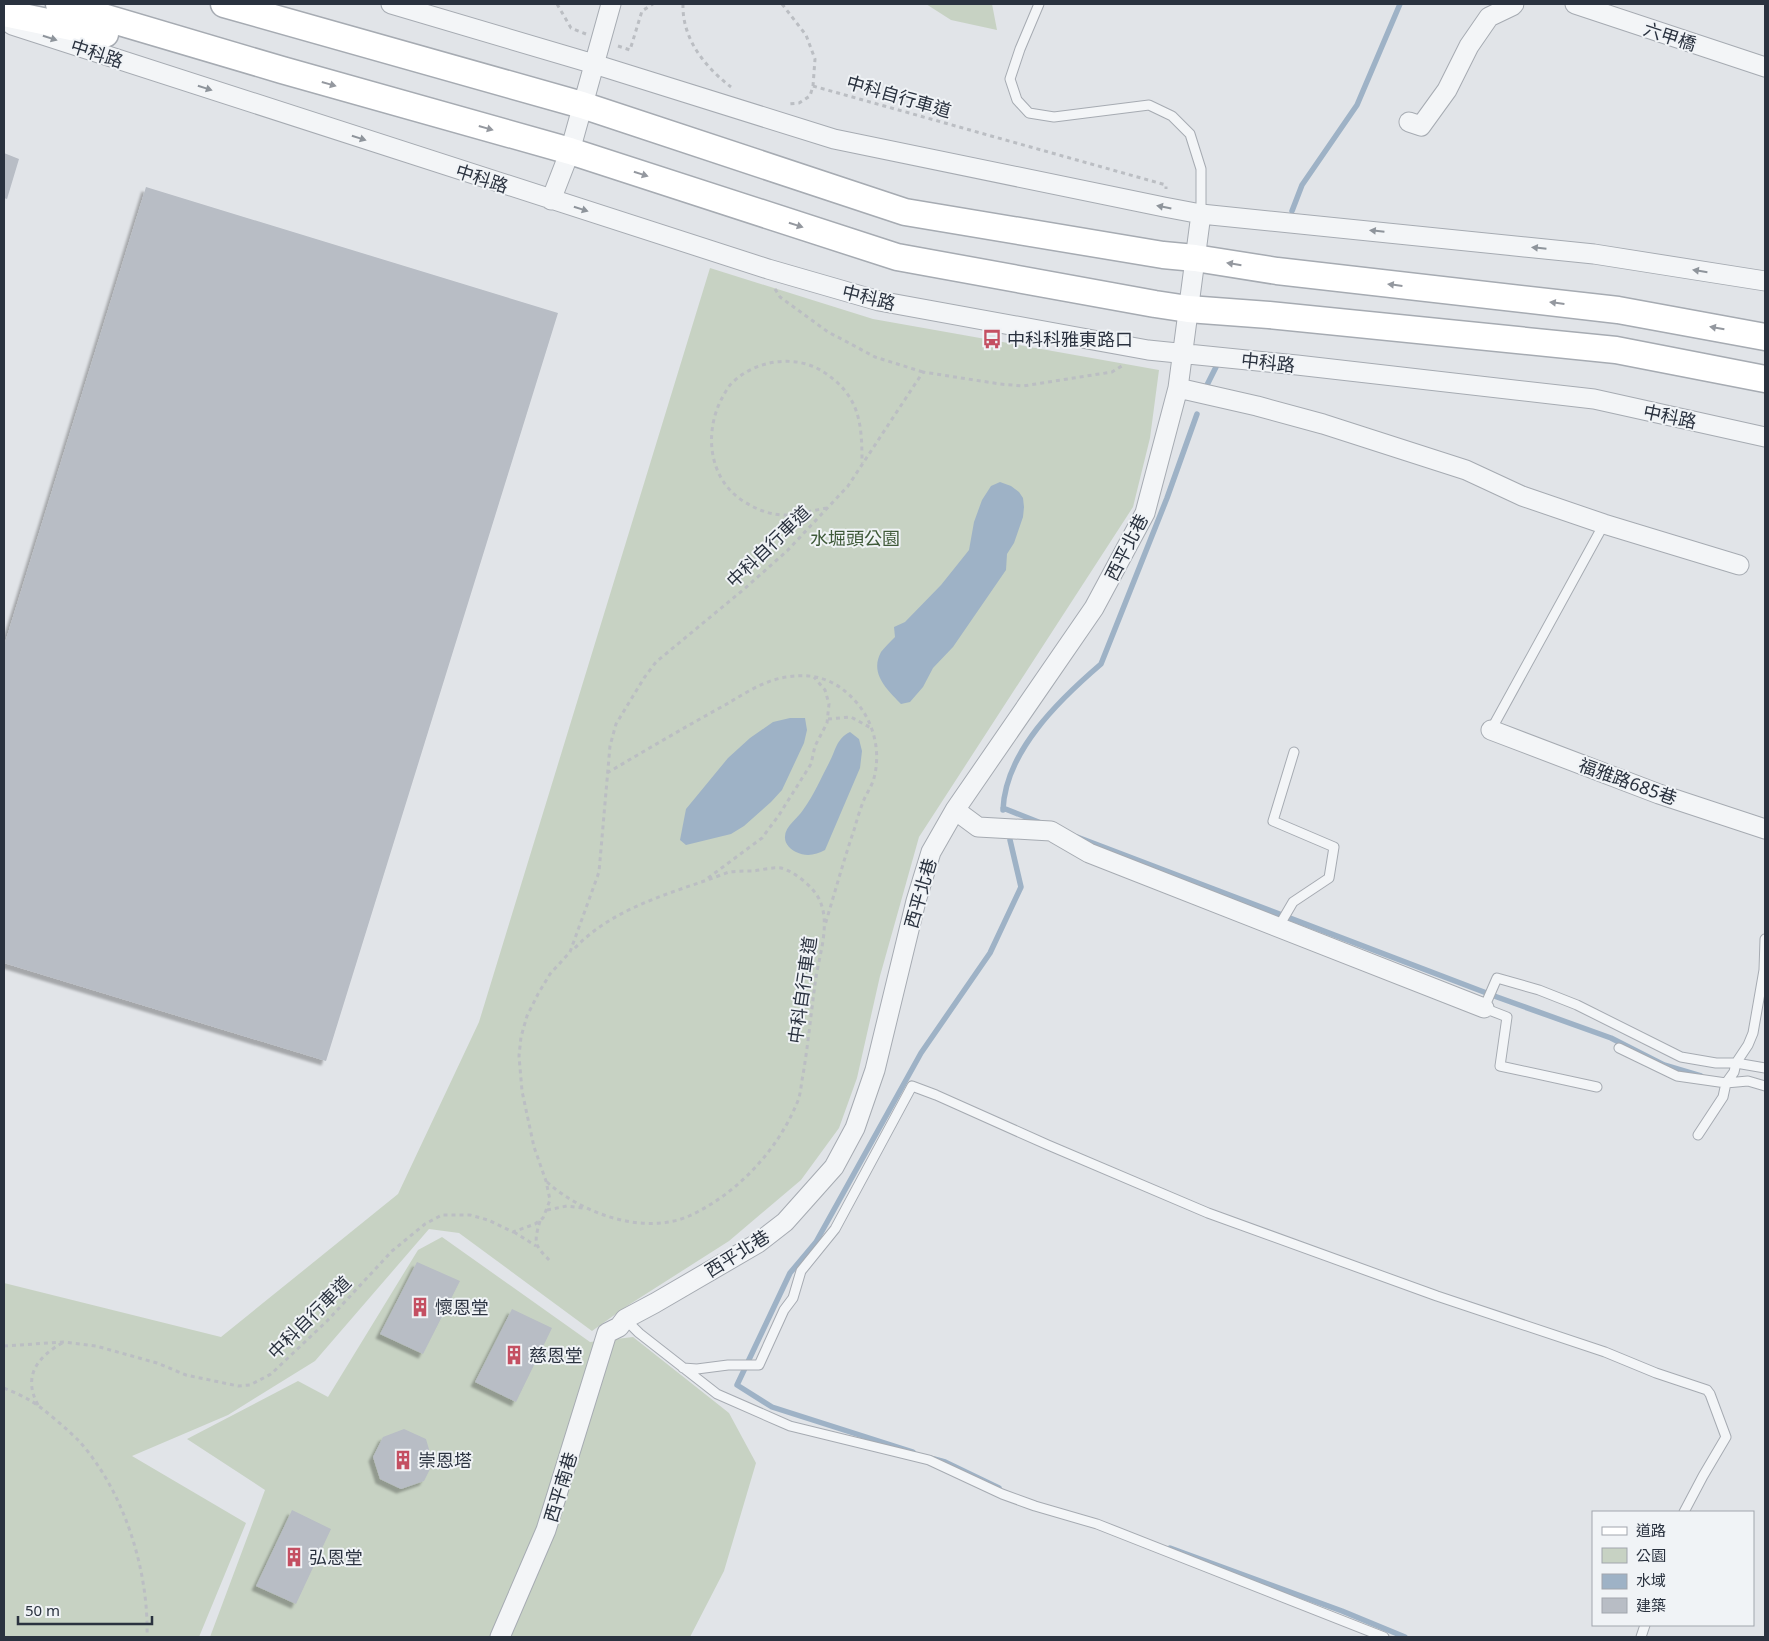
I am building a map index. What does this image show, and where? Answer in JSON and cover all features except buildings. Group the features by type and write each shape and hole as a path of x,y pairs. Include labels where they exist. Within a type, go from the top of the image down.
{"street":[{"name":"中科路","path":"59,4 282,70 570,151 897,257 1188,309 1269,315 1616,350 1765,379"},
{"path":"391,4 594,64 834,139 1202,214 1594,254 1765,282"},
{"path":"551,200 570,151 611,4"},
{"path":"1409,122 1421,126 1447,90 1469,46 1489,17 1514,4"},
{"name":"六甲橋","path":"1575,4 1765,67"},
{"path":"233,6 582,104 905,212 1163,255 1286,272 1618,310 1765,337"},
{"path":"4,13 282,70"},
{"name":"中科路","path":"4,23 768,269 879,301 1148,350 1594,399 1765,436"},
{"name":"西平北巷","path":"608,1333 619,1328 625,1319 758,1243 785,1222 834,1167 855,1128 875,1070 916,901 931,852 955,810 1094,608 1146,513 1178,388 1202,214"},
{"path":"1178,388 1257,406 1323,424 1466,470 1522,496 1604,524 1739,565"},
{"name":"福雅路685巷","path":"1491,730 1659,794 1765,828"},
{"path":"955,810 978,827 1051,831 1089,853 1484,1008"},
{"name":"西平南巷","path":"500,1637 546,1530 608,1333"}],"lane":[{"path":"1039,4 1010,79 1017,100 1030,113 1054,117 1149,105 1172,116 1190,134 1202,169 1202,214"},
{"path":"1491,730 1604,524"},
{"path":"1279,926 1293,902 1329,878 1334,847 1273,821 1294,752"},
{"path":"1698,1135 1723,1097 1726,1083 1734,1072 1736,1063 1748,1046 1756,1018 1764,970 1765,939"},
{"path":"1597,1087 1500,1066 1507,1017 1484,1008 1497,978 1539,990 1570,1002 1681,1057 1765,1068"},
{"path":"1619,1048 1677,1076 1726,1083 1748,1081 1765,1086"},
{"path":"683,1368 697,1369 759,1364 784,1310 792,1298 802,1271 835,1229 912,1086 1208,1213 1437,1296 1605,1352 1656,1373 1707,1390 1726,1437 1685,1511"},
{"path":"625,1319 717,1394 790,1426 929,1460 1002,1494 1035,1506 1097,1524 1384,1637"}],"path":[{"path":"683,4 686,26 700,56 714,74 732,88"},
{"path":"782,4 806,35 815,59 813,86 810,96 799,103 784,105"},
{"name":"中科自行車道","path":"813,86 1166,185"},
{"path":"768,269 773,285 780,297 828,332 875,357 923,372 1023,386 1112,372 1148,350"},
{"path":"827,508 790,515 767,513 736,496 728,488 721,478 713,457 711,431 716,410 731,384 746,373 762,365 774,362 800,362 822,371 833,378 853,402 862,431 862,464"},
{"name":"中科自行車道","path":"570,952 599,872 610,746 616,724 656,662 787,551 848,486 923,372"},
{"path":"608,774 659,742 765,683 786,677 813,677 836,683 848,692 860,707 876,742 874,778 850,839 824,928"},
{"path":"704,881 762,838 780,815 811,764 815,746 828,719 829,704 825,690 813,677"},
{"path":"828,719 851,718 871,728"},
{"name":"中科自行車道","path":"546,1181 557,1191 587,1209 602,1215 631,1222 669,1221 688,1216 712,1203 737,1185 769,1152 783,1132 798,1100 809,1040 814,984 824,928 824,915 820,900 806,882 782,868 729,872 623,912 584,938 550,974 527,1016 519,1056 522,1091 534,1147 546,1181 550,1200 547,1210 567,1206 587,1209"},
{"path":"536,1246 535,1239 540,1221 547,1210"},
{"name":"中科自行車道","path":"4,1346 64,1342 96,1346 158,1363 186,1375 238,1386 250,1385 271,1374 327,1321 392,1251 425,1224 442,1215 470,1216 488,1220 536,1246 551,1262"},
{"path":"513,1232 540,1221"},
{"path":"38,1407 34,1398 32,1374 39,1361 51,1349 64,1342"},
{"path":"4,1388 32,1402 78,1440 108,1484 127,1521 143,1582 148,1615 147,1637"}],"green space":[{"path":"926,4 992,4 997,30 951,20"},
{"name":"水堀頭公園","path":"710,268 873,319 1159,370 1150,438 1133,507 919,837 880,976 857,1078 839,1128 801,1180 729,1241 627,1306 592,1331 459,1233 429,1229 315,1361 228,1415 132,1456 246,1523 199,1637 4,1637 4,1283 221,1337 398,1194 479,1022"},
{"path":"442,1237 590,1342 633,1337 729,1413 756,1463 724,1571 690,1637 210,1637 265,1490 187,1439 298,1381 328,1397 418,1250"}],"water":[{"path":"1000,482 1011,486 1019,492 1023,498 1024,507 1023,517 1014,543 1007,554 1006,570 953,647 933,668 923,687 910,702 901,704 886,687 879,674 877,667 881,652 895,637 894,627 905,622 941,585 969,550 974,522 982,500 991,486"},
{"path":"790,718 805,718 807,730 804,743 782,790 744,826 731,834 686,845 680,840 686,809 728,758 750,738 773,722"},
{"path":"850,732 859,739 862,751 860,768 825,850 811,855 796,852 786,842 785,834 811,798 839,741"}],"waterway":[{"path":"1292,211 1302,185 1357,105 1400,4"},
{"path":"1206,387 1216,367"},
{"path":"1003,810 1006,789 1013,768 1024,748 1052,711 1101,664 1167,498 1197,414"},
{"path":"1003,808 1041,823"},
{"path":"1077,837 1497,997 1611,1038 1664,1065 1701,1076"},
{"path":"913,1452 772,1407 737,1385 790,1273 816,1242 921,1053 990,953 1021,887 1010,840"},
{"path":"934,1459 945,1462 999,1488"},
{"path":"1170,1548 1342,1611 1405,1637"}],"place":[{"name":"中科科雅東路口","path":"992,339"},
{"name":"懷恩堂","path":"420,1307"},
{"name":"慈恩堂","path":"514,1355"},
{"name":"崇恩塔","path":"403,1460"},
{"name":"弘恩堂","path":"294,1557"}]}
